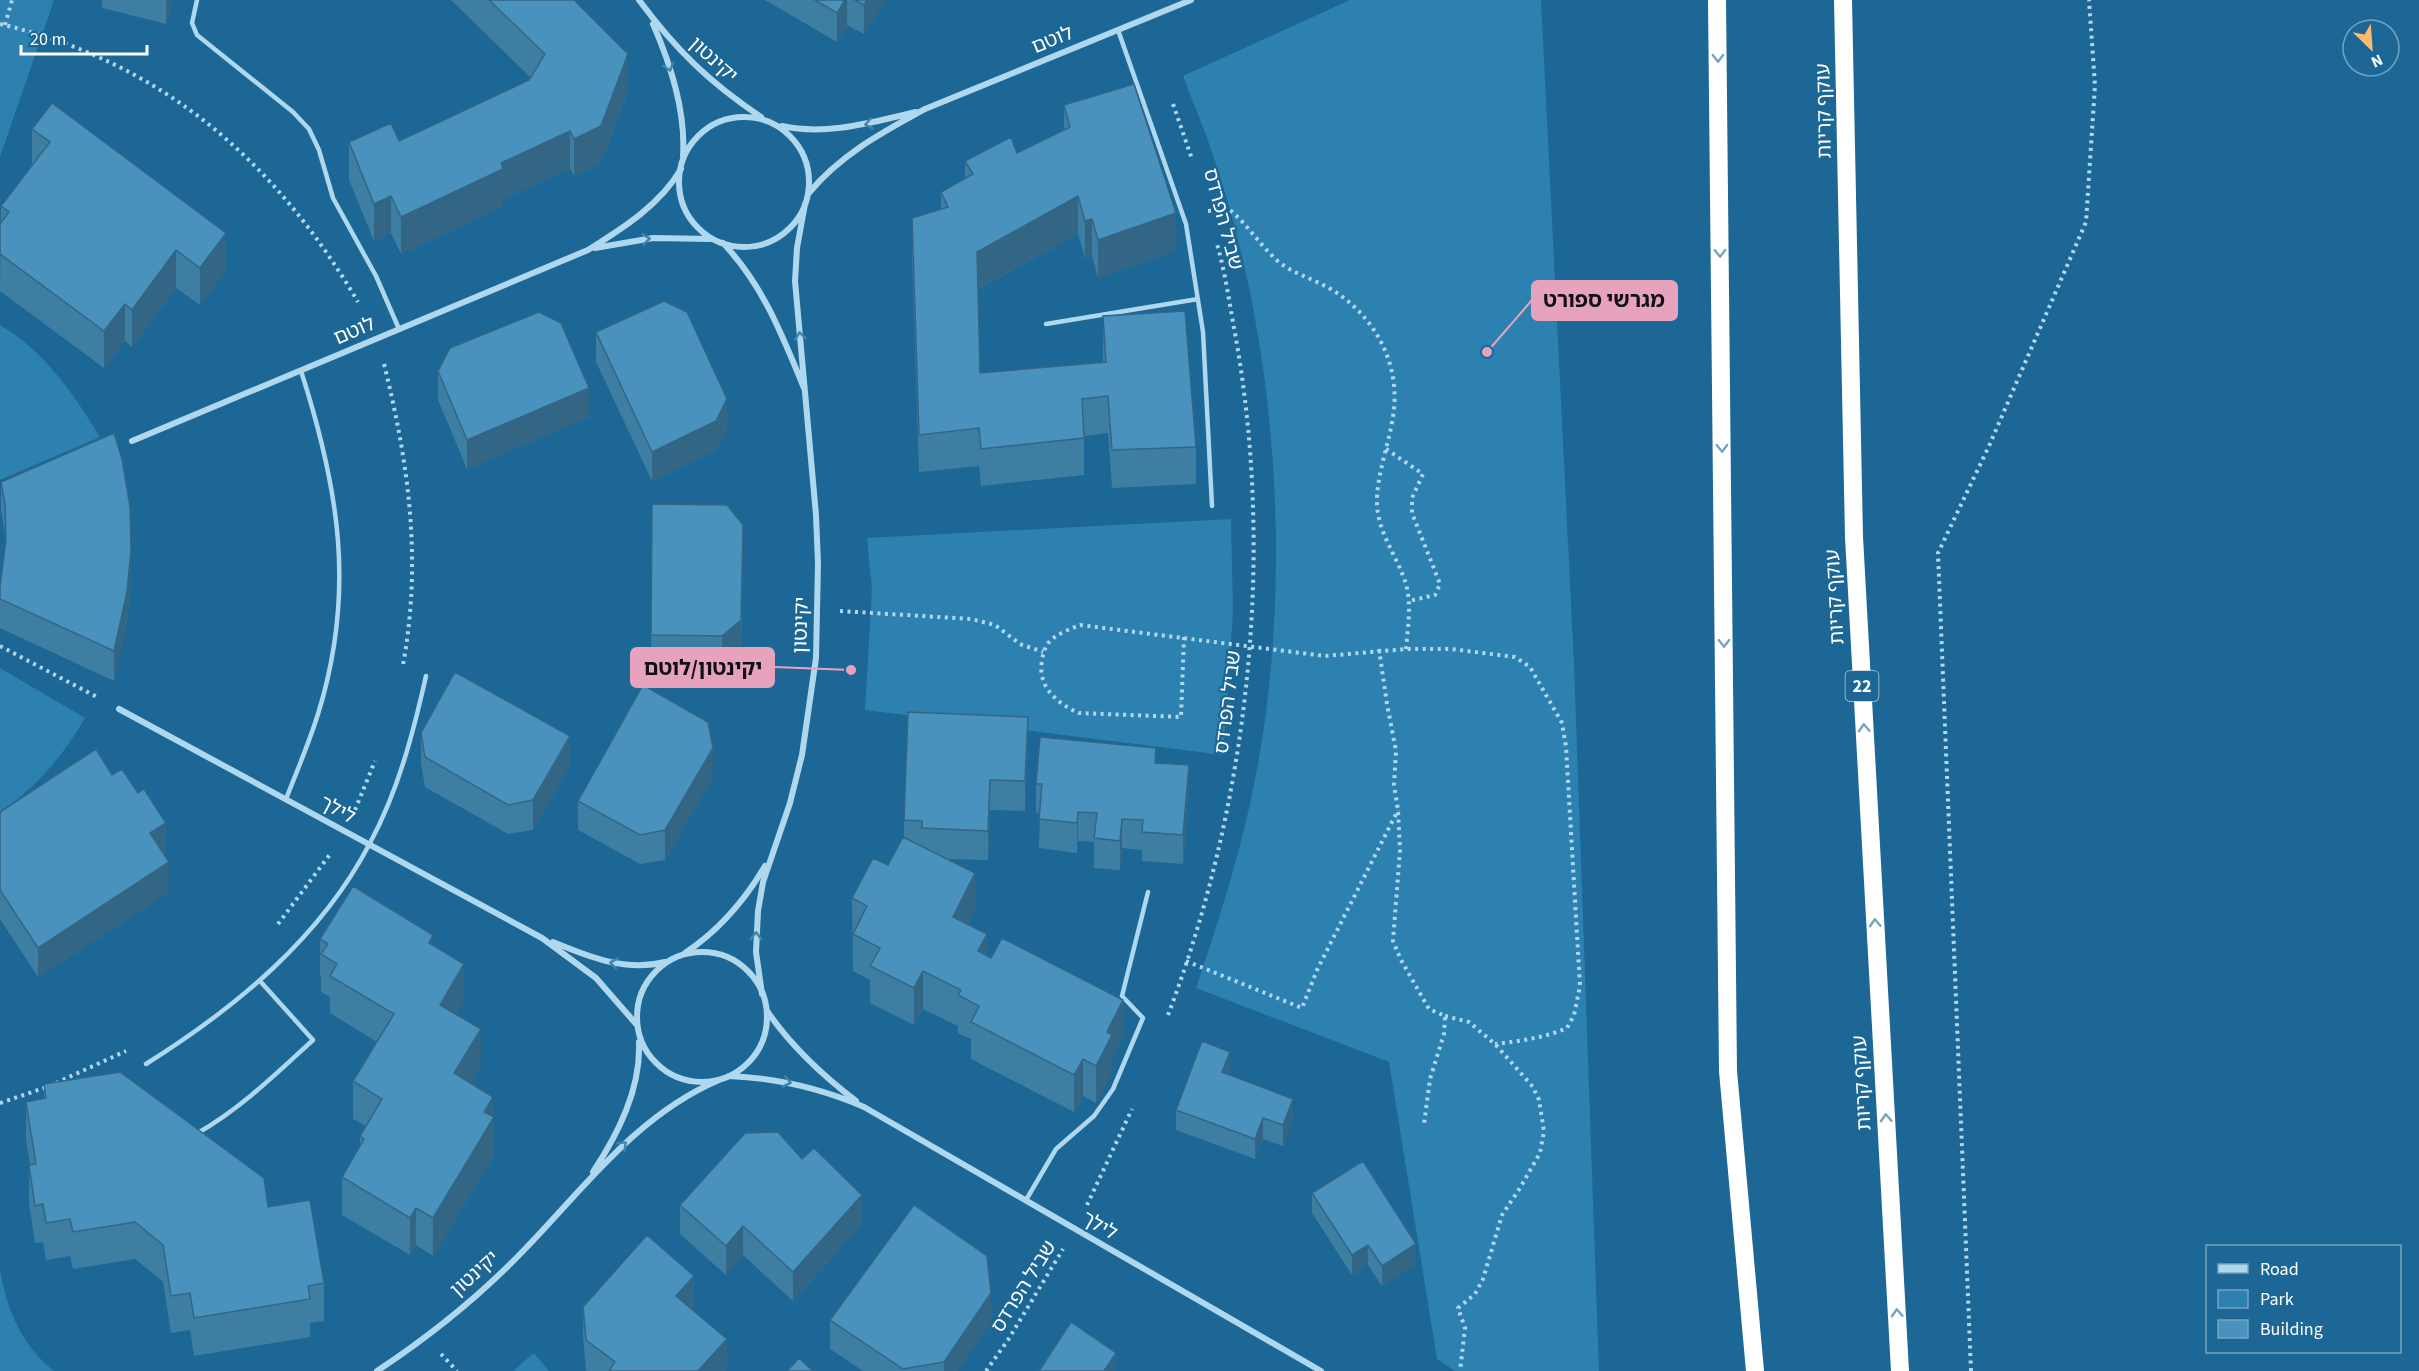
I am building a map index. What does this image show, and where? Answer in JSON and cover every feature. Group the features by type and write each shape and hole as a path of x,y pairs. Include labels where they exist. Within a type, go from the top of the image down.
{"highway":[{"path":"1717,0 1728,1071 1755,1371"},
{"name":"עוקף קריות","path":"1843,0 1854,537 1900,1371"}],"street":[{"name":"יקינטון","path":"639,0 671,42 704,74 766,121"},
{"name":"לוטם","path":"808,194 827,172 849,154 886,130 926,110 1191,0"},
{"name":"יקינטון","path":"648,12 665,54 678,97 684,141 683,160"},
{"name":"לוטם","path":"776,125 811,129 856,126 926,110"},
{"path":"747,117 776,125 791,137 803,154 808,174 808,194 801,213 789,229 771,240 752,246 732,246 713,239 697,226 685,209 679,189 683,160 693,142 717,123 727,119 747,117"},
{"name":"לוטם","path":"132,441 588,250 631,222 650,206 681,169"},
{"name":"יקינטון","path":"762,994 757,965 757,924 764,882 790,803 802,755 813,687 818,610 816,515 795,281 797,248 805,204"},
{"name":"לוטם","path":"588,250 653,238 713,239"},
{"name":"יקינטון","path":"722,242 741,262 761,291 806,394"},
{"name":"לילך","path":"119,709 542,938 580,953 619,964 644,966 672,960"},
{"name":"יקינטון","path":"680,956 695,946 741,902 774,853"},
{"name":"לילך","path":"542,938 596,978 637,1025"},
{"path":"704,953 724,957 749,973 762,994 766,1010 765,1030 759,1048 746,1064 719,1080 699,1082 670,1074 648,1054 639,1035 638,1005 645,987 657,970 680,956 704,953"},
{"name":"לילך","path":"766,1010 789,1041 809,1061 864,1107"},
{"name":"יקינטון","path":"582,1186 602,1157 629,1102 638,1074 639,1035"},
{"name":"לילך","path":"729,1076 784,1081 825,1092 864,1107 1321,1371"},
{"name":"יקינטון","path":"377,1371 424,1337 491,1281 538,1235 582,1186 653,1118 682,1098 719,1080"}],"lane":[{"path":"197,0 192,23 197,34 293,112 309,129 319,150 333,198 376,276 399,329"},
{"path":"1118,30 1186,224 1203,332 1212,506"},
{"path":"1046,324 1198,299"},
{"path":"286,799 318,714 327,682 340,588 340,545 335,502 327,460 301,370"},
{"path":"146,1064 198,1030 260,981 301,940 326,910 370,844 400,775 415,727 426,676"},
{"path":"1026,1200 1056,1149 1094,1116 1113,1089 1143,1018 1122,996 1148,892"},
{"path":"188,1139 215,1124 249,1098 313,1040 260,981"}],"path":[{"path":"12,0 2,24 33,31 89,51 141,78 189,109 233,144 271,181 305,221 334,261 377,338 390,390"},
{"path":"1971,1371 1938,552 1989,446 2085,222 2096,85 2089,0"},
{"name":"שביל הפרדס","path":"1170,96 1195,170"},
{"name":"שביל הפרדס","path":"1204,201 1210,221"},
{"path":"1207,211 1230,210 1248,226 1281,264 1346,299 1382,340 1391,363 1394,409 1377,504 1388,544 1405,580 1409,601 1406,648"},
{"name":"שביל הפרדס","path":"1166,1020 1214,865 1239,744 1252,622 1253,501 1244,380 1215,240"},
{"path":"1386,449 1423,474 1412,498 1412,513 1440,584 1435,595 1409,601"},
{"path":"818,610 971,619 995,625 1020,644 1043,652"},
{"path":"1184,638 1181,717 1080,713 1068,708 1053,697 1045,686 1040,671 1043,652 1051,641 1065,631 1080,625 1249,645 1325,656 1406,648 1451,649 1515,657 1530,668 1562,723 1566,747 1580,986 1574,1015 1567,1028 1554,1034 1495,1044"},
{"path":"0,646 119,709"},
{"path":"1379,650 1396,751 1394,785 1400,850 1394,940 1401,960 1429,1009 1469,1022 1495,1044 1533,1087 1539,1100 1544,1131 1540,1153 1502,1215 1483,1279 1475,1294 1458,1308 1465,1328 1460,1371"},
{"path":"1186,961 1302,1008 1317,970 1398,810"},
{"path":"1424,1124 1430,1079 1444,1034 1445,1016"},
{"name":"שביל הפרדס","path":"986,1371 1008,1340 1075,1230 1132,1108"}],"green space":[{"path":"0,0 54,0 0,157"},
{"path":"1350,0 1541,0 1574,664 1599,1371 1455,1371 1437,1359 1389,1062 1196,988 1226,895 1251,799 1265,722 1273,641 1276,558 1274,475 1266,391 1253,310 1236,230 1213,155 1183,76"},
{"path":"0,325 31,347 57,375 80,405 100,437 0,480"},
{"path":"1231,519 1233,613 1223,755 865,710 872,590 867,538"},
{"path":"0,668 85,718 68,745 48,770 25,793 0,812"},
{"path":"0,1269 6,1298 17,1326 33,1350 54,1371 0,1371"},
{"path":"534,1353 549,1371 513,1371"}],"building":[{"path":"489,0 574,0 628,54 601,126 574,139 570,131 501,163 503,169 401,217 391,196 374,204 349,142 391,123 399,141 529,80 545,54"},
{"path":"815,0 845,0 837,13"},
{"path":"855,0 867,0 864,5"},
{"path":"1134,84 1176,213 1098,240 1092,219 1085,221 1078,196 977,252 980,373 1106,362 1103,316 1185,311 1196,447 1112,450 1108,396 1082,399 1084,438 981,449 979,428 919,435 912,218 948,207 941,192 973,174 965,161 1011,137 1017,153 1070,127 1064,105"},
{"path":"52,103 226,233 200,268 176,250 132,310 125,304 104,331 0,254 0,224 9,212 1,206 50,142 32,129"},
{"path":"664,301 687,312 727,399 716,421 652,452 596,332"},
{"path":"539,312 561,323 589,388 467,440 438,371 450,348"},
{"path":"114,433 122,459 130,507 131,550 127,592 114,651 0,599 0,587 6,539 5,504 1,482"},
{"path":"652,504 727,505 743,525 741,620 722,636 651,635"},
{"path":"455,672 570,736 533,800 508,805 425,757 421,733"},
{"path":"643,685 708,722 713,748 665,830 640,835 578,801"},
{"path":"908,712 1028,717 1025,781 990,780 988,831 922,828 922,821 904,820"},
{"path":"1040,737 1156,748 1155,763 1189,765 1183,835 1142,832 1143,820 1122,819 1120,841 1094,838 1097,813 1078,812 1077,823 1039,819 1042,784 1036,784"},
{"path":"96,749 112,775 122,769 138,793 144,789 166,823 150,833 169,862 38,948 0,890 0,812"},
{"path":"903,837 975,873 953,917 987,934 978,951 991,958 1002,938 1123,1000 1107,1032 1112,1035 1096,1066 1083,1059 1074,1075 971,1022 979,1006 958,995 961,990 923,971 914,988 870,966 880,948 853,934 867,906 852,898 873,858 888,865"},
{"path":"353,886 433,935 429,943 464,964 440,1005 481,1029 454,1073 493,1097 484,1112 494,1117 433,1218 416,1208 410,1218 342,1177 364,1139 360,1136 382,1099 353,1081 394,1014 330,976 337,964 321,954 328,944 320,939"},
{"path":"1202,1041 1230,1052 1222,1072 1293,1099 1283,1125 1263,1118 1255,1139 1176,1110"},
{"path":"120,1072 264,1178 268,1207 310,1200 324,1283 308,1286 310,1299 194,1318 190,1293 171,1296 163,1245 135,1222 73,1232 70,1219 46,1223 43,1204 35,1206 29,1165 36,1164 26,1102 46,1098 44,1084"},
{"path":"778,1132 802,1159 814,1148 862,1195 793,1272 743,1226 726,1246 680,1205 745,1133"},
{"path":"1363,1161 1416,1244 1382,1266 1368,1245 1352,1255 1312,1193"},
{"path":"914,1205 987,1256 991,1293 944,1362 903,1369 830,1320"},
{"path":"647,1235 694,1276 676,1296 727,1339 698,1371 609,1371 615,1362 586,1340 583,1307"},
{"path":"1071,1322 1116,1353 1104,1371 1039,1371"},
{"path":"799,1358 813,1371 787,1371"}],"place":[{"name":"מגרשי ספורט","path":"1487,352"},
{"name":"יקינטון/לוטם","path":"851,670"}]}
